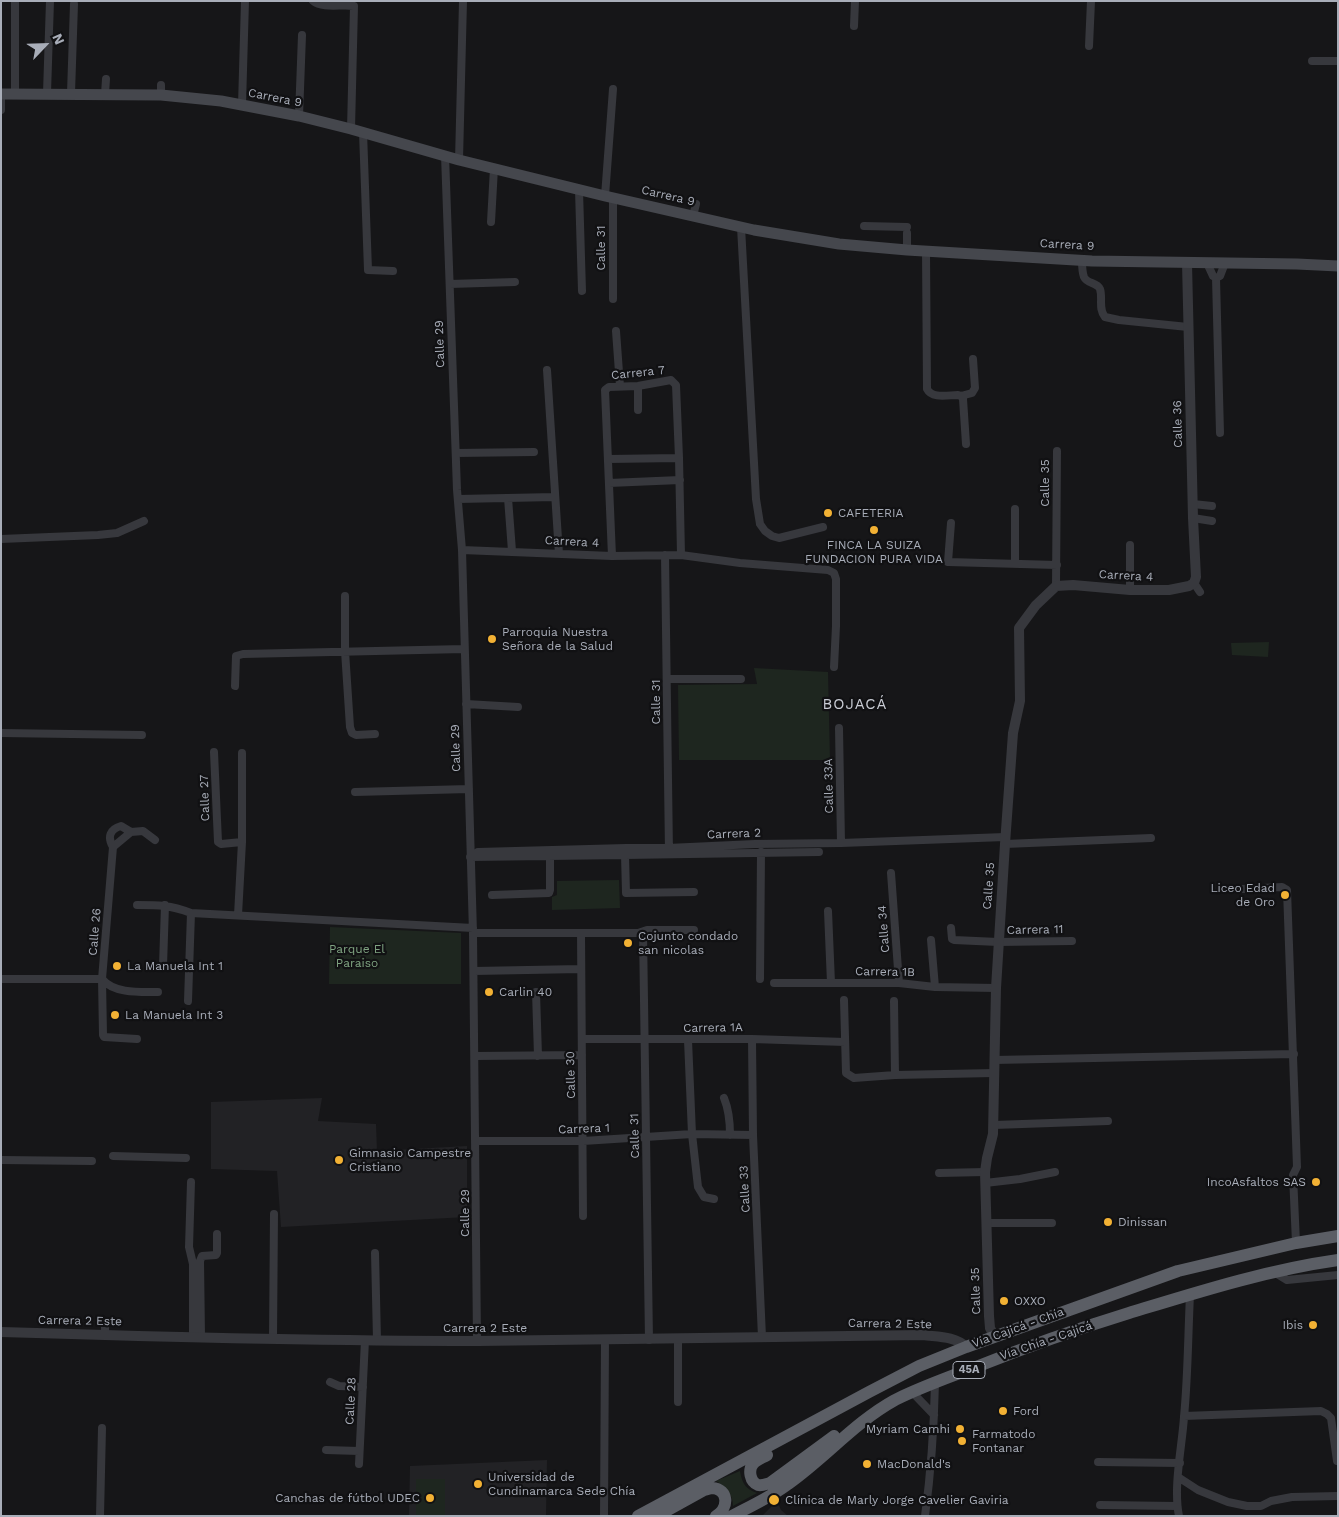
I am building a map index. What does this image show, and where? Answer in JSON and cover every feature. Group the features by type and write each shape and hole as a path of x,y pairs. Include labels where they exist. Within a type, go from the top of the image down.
{"highway":[{"name":"Vía Cajicá - Chía","path":"638,1516 803,1426 920,1366 966,1347 1178,1270 1296,1243 1338,1236"},
{"name":"Vía Chía - Cajicá","path":"732,1516 789,1484 856,1427 894,1401 912,1392 1047,1340 1190,1295 1274,1272 1338,1260"},
{"path":"803,1426 795,1439 752,1465 750,1472 755,1483 763,1485 770,1483 835,1434 856,1427"},
{"path":"657,1516 704,1490 712,1488 719,1490 725,1500 722,1512 716,1516"}],"main road":[{"name":"Carrera 9","path":"1,94 105,94 161,90 299,116 363,132 459,160 579,190 741,227 839,244 907,250 1082,260 1324,264 1338,266"}],"street":[{"path":"15,1 15,93"},
{"path":"47,93 50,1"},
{"path":"242,105 245,1"},
{"path":"313,1 320,5 343,3 354,6 351,129"},
{"path":"459,160 463,1"},
{"path":"854,26 855,1"},
{"path":"1089,46 1091,1"},
{"path":"71,94 74,4"},
{"path":"299,116 302,35"},
{"path":"1312,60 1338,60"},
{"path":"105,94 106,79"},
{"name":"Calle 31","path":"613,89 609,197 613,299"},
{"path":"1,94 1,110"},
{"path":"363,132 368,270 393,271"},
{"name":"Calle 29","path":"445,155 456,454 462,550 473,930 477,1341"},
{"path":"492,222 494,168"},
{"path":"579,190 582,290"},
{"path":"693,216 696,204"},
{"path":"864,226 907,230 907,250"},
{"path":"741,227 758,520 765,531 779,538 823,527"},
{"path":"926,251 927,389 929,393 933,395 961,396 972,393 975,388 973,359"},
{"path":"1082,260 1086,281 1098,286 1100,289 1101,311 1105,317 1188,327"},
{"name":"Calle 36","path":"1187,263 1196,577 1194,583"},
{"path":"1207,263 1213,276 1216,278 1220,433"},
{"path":"1216,278 1220,276 1225,263"},
{"path":"450,284 515,282"},
{"path":"616,331 620,386"},
{"path":"547,370 559,554"},
{"name":"Carrera 7","path":"608,460 605,388 638,386 671,380 676,385 680,458"},
{"path":"638,386 638,410"},
{"path":"961,396 963,399 966,444"},
{"name":"Calle 35","path":"994,1336 990,1322 985,1177 994,1125 998,942 1013,733 1020,701 1020,628 1036,605 1056,586 1058,451"},
{"path":"456,454 534,452"},
{"path":"612,556 608,460 680,458 681,555"},
{"path":"609,482 680,480"},
{"path":"458,499 555,497"},
{"path":"508,498 512,551"},
{"path":"1193,504 1212,506"},
{"path":"1014,564 1015,509"},
{"path":"1193,518 1212,521"},
{"path":"1,539 117,533 144,521"},
{"path":"951,523 948,562 1057,565"},
{"path":"1130,545 1130,590"},
{"name":"Carrera 4","path":"462,550 612,556 681,555 740,563 828,570 834,573 836,579 834,667"},
{"name":"Calle 31","path":"665,555 669,851"},
{"path":"1194,583 1200,592"},
{"name":"Carrera 4","path":"1056,586 1073,585 1130,590 1169,590 1189,586 1194,583"},
{"path":"345,596 345,651 350,727 352,733 356,735 375,734"},
{"path":"235,686 236,656 243,654 464,649"},
{"path":"667,679 741,679"},
{"path":"466,704 518,707"},
{"name":"Calle 33A","path":"839,728 841,843"},
{"path":"1,733 142,735"},
{"name":"Calle 27","path":"214,752 218,842 219,844 242,842"},
{"path":"238,915 242,842 242,753"},
{"path":"355,792 469,789"},
{"name":"Calle 26","path":"131,832 123,826 115,827 111,831 110,836 114,847 102,979 103,1035 104,1037 137,1039"},
{"path":"114,847 131,832 144,831 155,840"},
{"name":"Carrera 2","path":"625,852 841,843 1151,838"},
{"path":"470,855 591,849 625,852"},
{"path":"729,849 761,852 819,852"},
{"path":"470,855 550,856 625,852"},
{"path":"625,852 626,893 694,892"},
{"path":"760,978 761,852"},
{"path":"492,895 549,893 550,856"},
{"name":"Calle 34","path":"891,873 899,983"},
{"path":"1243,889 1282,887 1287,890 1297,1167 1293,1175 1296,1243"},
{"path":"163,966 165,905"},
{"path":"137,906 165,905 191,913 473,930 581,933 694,930"},
{"path":"828,912 832,983"},
{"path":"188,1001 191,913"},
{"name":"Carrera 11","path":"951,928 952,940 998,942 1072,941"},
{"name":"Calle 31","path":"643,932 649,1340"},
{"name":"Calle 30","path":"581,933 583,1216"},
{"path":"931,940 935,987"},
{"path":"474,971 581,969"},
{"path":"1,979 102,979 106,984 125,992 158,992"},
{"name":"Carrera 1B","path":"774,984 899,983 935,987 996,988"},
{"path":"536,992 538,1056"},
{"path":"844,1000 846,1073 849,1076 854,1078 894,1075 994,1073"},
{"path":"894,1001 894,1075"},
{"name":"Carrera 1A","path":"582,1039 752,1039 845,1042"},
{"name":"Calle 33","path":"752,1039 762,1337"},
{"path":"688,1040 692,1134 698,1187 704,1197 714,1199"},
{"path":"994,1060 1294,1054"},
{"path":"475,1056 582,1055"},
{"path":"724,1098 730,1119 730,1135"},
{"path":"994,1125 1108,1121"},
{"name":"Carrera 1","path":"476,1141 646,1138 692,1134 754,1135"},
{"path":"112,1156 186,1158"},
{"path":"1,1160 92,1161"},
{"path":"939,1173 1020,1179 1055,1172"},
{"path":"190,1182 189,1247 193,1264 197,1336"},
{"path":"273,1338 274,1214"},
{"path":"986,1223 1052,1223"},
{"path":"197,1336 200,1261 202,1256 218,1252 217,1234"},
{"path":"375,1253 377,1340"},
{"path":"1274,1272 1287,1280 1338,1275"},
{"path":"1179,1516 1177,1506 1178,1477 1184,1416 1190,1295"},
{"name":"Carrera 2 Este","path":"1,1332 105,1330 197,1336 477,1341 923,1335 944,1337 960,1342 966,1347"},
{"path":"604,1516 606,1339"},
{"path":"678,1339 678,1402"},
{"name":"Calle 28","path":"359,1464 365,1340"},
{"path":"330,1382 339,1386 363,1387"},
{"path":"925,1516 929,1486 935,1383"},
{"path":"912,1392 934,1415"},
{"path":"1184,1416 1321,1411 1331,1418 1337,1461"},
{"path":"100,1516 102,1428"},
{"path":"326,1450 359,1451"},
{"path":"1098,1462 1180,1463"},
{"path":"1178,1477 1198,1490 1228,1502 1247,1506 1261,1506 1272,1501 1292,1497 1338,1496"},
{"path":"1100,1505 1177,1506"}],"shaded area":[{"name":"Gimnasio Campestre Cristiano","path":"322,1098 318,1121 376,1124 377,1151 467,1146 467,1217 281,1227 277,1171 211,1169 211,1102"},
{"name":"Universidad de Cundinamarca Sede Chía","path":"547,1460 546,1516 409,1516 410,1466"},
{"name":"Clínica de Marly Jorge Cavelier Gaviria","path":"774,1494 781,1510 788,1516 762,1516 771,1507"}],"green space":[{"path":"1269,642 1268,657 1232,655 1231,643"},
{"path":"754,668 828,672 830,760 679,760 678,685 757,684"},
{"path":"619,880 620,908 552,910 552,897 557,895 557,881"},
{"name":"Parque El Paraiso","path":"330,927 461,933 461,984 329,984"},
{"path":"740,1471 745,1485 757,1493 733,1506 732,1498 728,1491 716,1481"},
{"name":"Canchas de fútbol UDEC","path":"416,1479 445,1479 445,1516 416,1516"}],"place":[{"name":"CAFETERIA","path":"828,513"},
{"name":"FINCA LA SUIZA FUNDACION PURA VIDA","path":"874,530"},
{"name":"Parroquia Nuestra Señora de la Salud","path":"492,639"},
{"name":"Liceo Edad de Oro","path":"1285,895"},
{"name":"Cojunto condado san nicolas","path":"628,943"},
{"name":"La Manuela Int 1","path":"117,966"},
{"name":"Carlin 40","path":"489,992"},
{"name":"La Manuela Int 3","path":"115,1015"},
{"name":"Gimnasio Campestre Cristiano","path":"339,1160"},
{"name":"IncoAsfaltos SAS","path":"1316,1182"},
{"name":"Dinissan","path":"1108,1222"},
{"name":"OXXO","path":"1004,1301"},
{"name":"Ibis","path":"1313,1325"},
{"name":"Ford","path":"1003,1411"},
{"name":"Myriam Camhi","path":"960,1429"},
{"name":"Farmatodo Fontanar","path":"962,1441"},
{"name":"MacDonald's","path":"867,1464"},
{"name":"Universidad de Cundinamarca Sede Chía","path":"478,1484"},
{"name":"Canchas de fútbol UDEC","path":"430,1498"},
{"name":"Clínica de Marly Jorge Cavelier Gaviria","path":"774,1500"}],"district":[{"name":"BOJACÁ","path":"855,705"}]}
